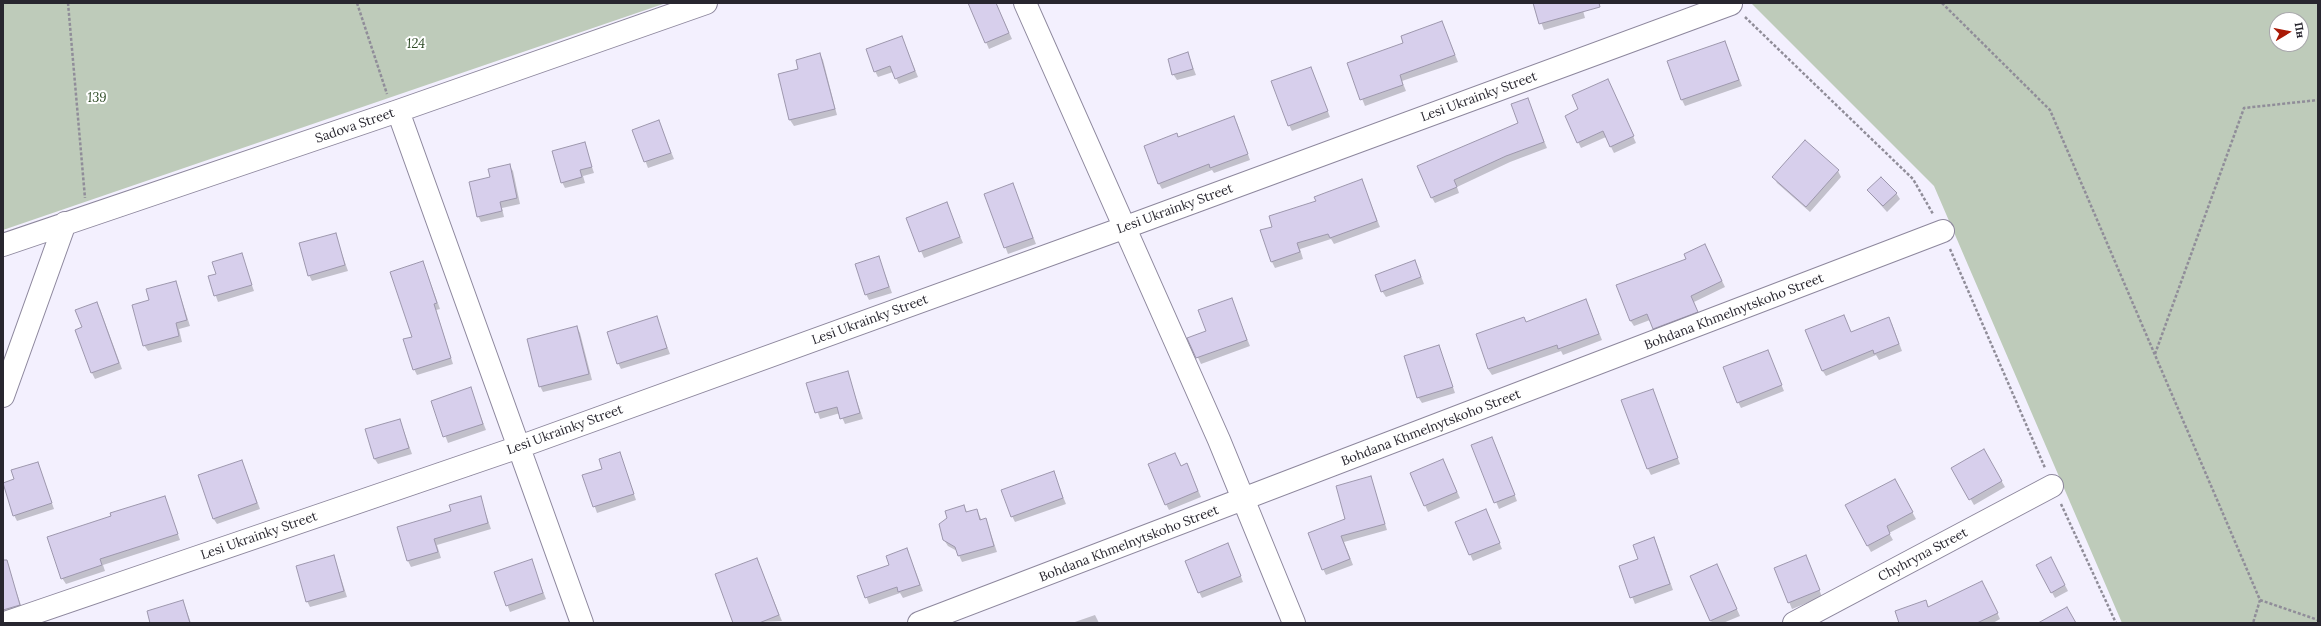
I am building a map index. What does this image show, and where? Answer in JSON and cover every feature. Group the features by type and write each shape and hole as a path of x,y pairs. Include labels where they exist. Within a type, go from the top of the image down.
{"street":[{"name":"Sadova Street","path":"3,245 398,111 706,3"},
{"path":"1025,3 1126,227 1244,500 1294,623"},
{"name":"Lesi Ukrainky Street","path":"5,623 519,447 1126,227 1731,4"},
{"path":"398,111 582,623"},
{"path":"3,396 65,223"},
{"name":"Bohdana Khmelnytskoho Street","path":"919,623 1244,500 1943,231"},
{"name":"Chyhryna Street","path":"1794,623 2052,486"}],"path":[{"path":"68,3 87,216"},
{"path":"357,3 389,98 398,111"},
{"path":"1942,3 2050,110 2260,600 2253,623"},
{"path":"1731,4 1913,179 1943,231 2052,486 2116,623"},
{"path":"2154,354 2244,108 2318,100"},
{"path":"2260,600 2318,620"}],"green space":[{"name":"139","path":"3,3 666,3 3,230"},
{"path":"1751,3 2318,3 2318,623 2122,623 1934,186"}],"building":[{"path":"968,3 996,3 1009,33 985,43"},
{"path":"1533,3 1599,3 1600,7 1539,24"},
{"path":"1442,21 1455,55 1400,75 1403,85 1360,100 1347,63 1403,43 1401,36"},
{"path":"902,36 915,71 895,79 890,66 874,72 866,49"},
{"path":"1725,41 1739,80 1681,100 1667,61"},
{"path":"1188,52 1193,69 1172,75 1168,59"},
{"path":"820,53 835,109 789,120 778,74 798,69 796,60"},
{"path":"1311,67 1328,111 1288,126 1271,81"},
{"path":"1608,79 1634,136 1610,147 1603,131 1577,143 1565,116 1578,109 1572,95"},
{"path":"1528,98 1544,142 1506,156 1454,180 1457,187 1431,198 1417,166 1518,123 1511,104"},
{"path":"1234,116 1248,154 1210,168 1209,164 1158,184 1144,146 1177,133 1178,137"},
{"path":"659,120 671,153 644,162 632,130"},
{"path":"1805,140 1839,170 1806,207 1772,177"},
{"path":"585,142 592,167 580,170 582,177 561,183 552,151"},
{"path":"510,164 517,198 500,202 502,211 477,217 469,182 490,177 488,169"},
{"path":"1881,177 1897,193 1883,206 1867,190"},
{"path":"1362,179 1377,221 1330,238 1328,234 1297,243 1300,252 1271,262 1260,230 1272,227 1269,216 1316,201 1314,197"},
{"path":"1013,183 1033,238 1004,248 984,194"},
{"path":"947,202 960,237 919,252 906,218"},
{"path":"336,233 345,265 308,276 299,243"},
{"path":"1705,244 1722,281 1691,296 1698,312 1653,329 1647,314 1630,321 1616,285 1686,259 1684,254"},
{"path":"242,253 252,285 214,296 208,276 216,274 212,262"},
{"path":"879,256 889,287 865,295 855,264"},
{"path":"1415,260 1421,277 1381,292 1375,275"},
{"path":"423,261 437,303 434,304 451,358 413,370 403,339 412,337 390,272"},
{"path":"176,281 187,320 176,323 179,336 143,346 132,305 149,300 146,289"},
{"path":"1232,298 1247,340 1196,358 1187,338 1206,331 1198,310"},
{"path":"1586,299 1599,334 1558,349 1557,345 1488,369 1476,334 1524,317 1526,322"},
{"path":"97,302 119,363 91,373 75,330 82,327 75,310"},
{"path":"1844,315 1851,332 1889,317 1899,344 1874,354 1873,350 1822,371 1805,330"},
{"path":"657,316 667,348 617,364 607,332"},
{"path":"577,326 589,374 539,387 527,339"},
{"path":"1439,345 1453,387 1417,398 1404,356"},
{"path":"1768,350 1782,385 1737,403 1723,367"},
{"path":"848,371 860,413 840,419 837,407 815,413 806,383"},
{"path":"471,387 483,424 443,437 431,401"},
{"path":"1653,389 1678,458 1647,469 1621,400"},
{"path":"400,419 409,448 374,459 365,429"},
{"path":"1492,437 1515,495 1494,503 1471,445"},
{"path":"1984,449 2002,481 1969,500 1951,468"},
{"path":"620,452 634,494 593,507 582,475 602,469 599,459"},
{"path":"1175,453 1181,466 1187,463 1198,491 1165,505 1148,464"},
{"path":"1443,459 1457,492 1424,506 1410,473"},
{"path":"242,460 257,503 213,519 198,475"},
{"path":"38,462 52,503 13,516 3,483 14,479 11,470"},
{"path":"1054,471 1063,498 1011,517 1001,490"},
{"path":"1371,476 1385,524 1341,536 1350,559 1322,570 1308,533 1345,519 1336,486"},
{"path":"1895,479 1913,512 1887,526 1890,534 1867,546 1845,505"},
{"path":"165,496 178,534 100,559 102,565 61,579 47,537 111,516 110,513"},
{"path":"481,496 488,523 434,539 438,552 407,561 397,527 451,511 449,505"},
{"path":"964,505 966,512 977,509 980,520 986,518 994,546 958,556 955,547 943,540 939,524 947,518 945,511"},
{"path":"1486,509 1500,543 1469,555 1455,522"},
{"path":"1654,537 1670,584 1630,598 1619,566 1638,559 1633,545"},
{"path":"1228,543 1241,576 1198,593 1185,561"},
{"path":"907,548 920,585 898,592 897,587 865,598 857,576 889,565 886,556"},
{"path":"334,555 344,591 306,602 296,566"},
{"path":"1806,555 1820,590 1788,603 1774,568"},
{"path":"2051,557 2065,585 2051,593 2036,565"},
{"path":"757,558 779,615 759,623 733,623 715,574"},
{"path":"532,559 543,593 506,606 494,572"},
{"path":"3,560 7,560 20,605 3,610"},
{"path":"1717,564 1737,609 1710,621 1690,576"},
{"path":"1982,581 1998,613 1977,623 1899,623 1895,611 1926,600 1928,607"},
{"path":"183,600 190,623 150,623 147,611"},
{"path":"2067,607 2076,623 2038,623"}],"park label":[{"name":"124","path":"416,44"}]}
